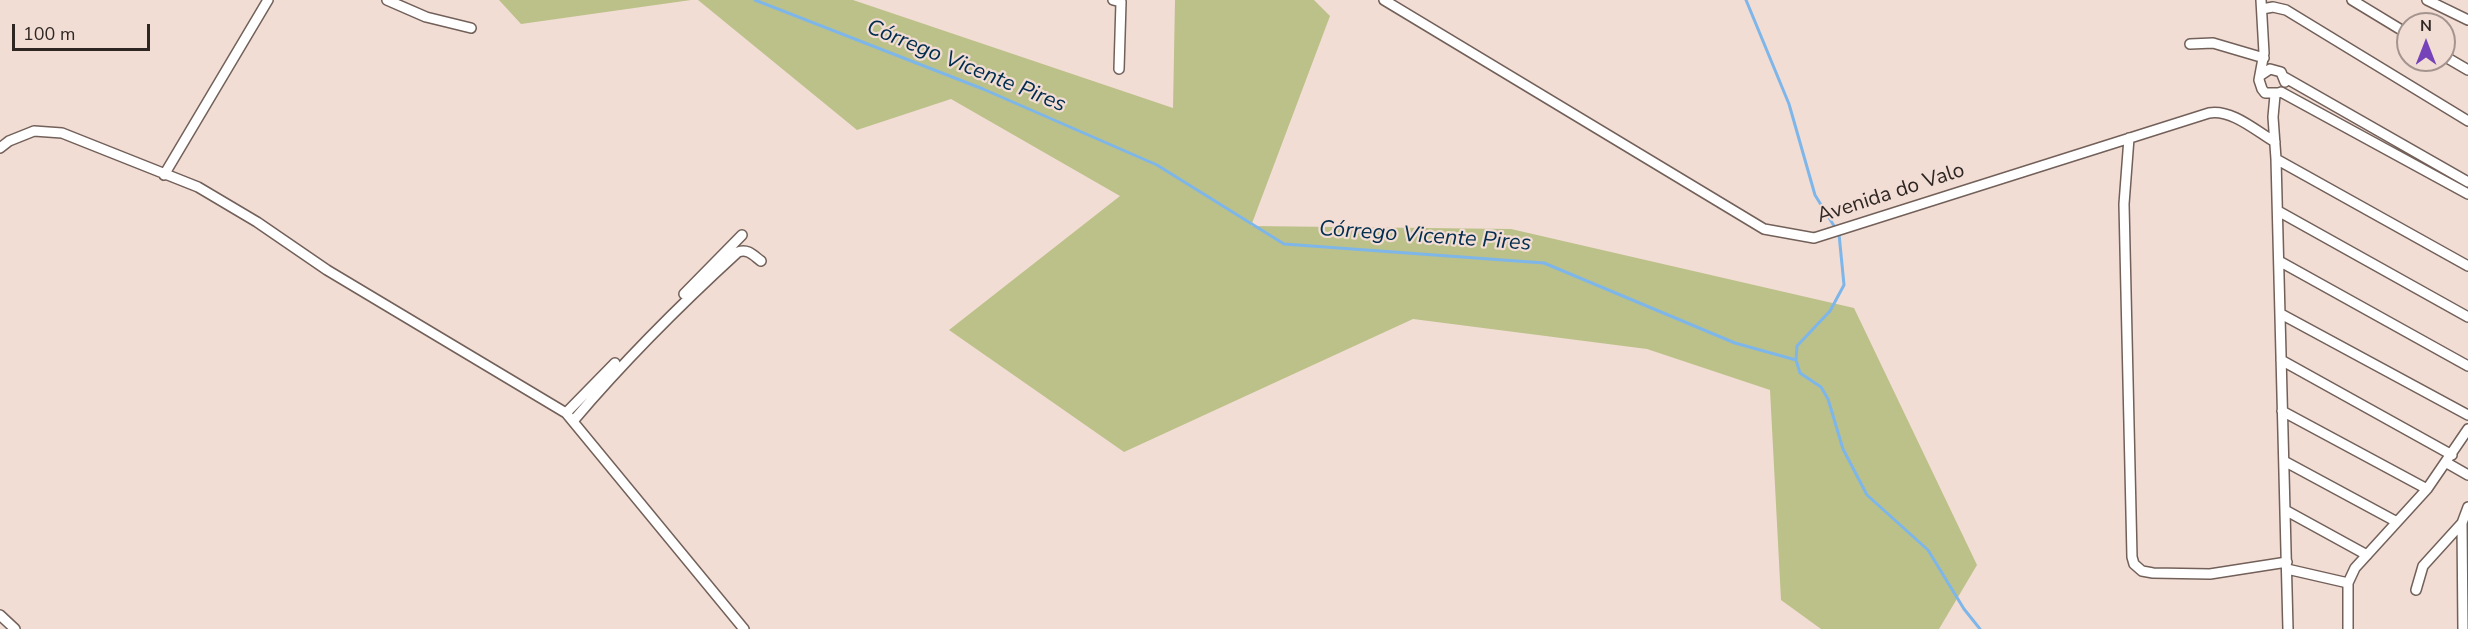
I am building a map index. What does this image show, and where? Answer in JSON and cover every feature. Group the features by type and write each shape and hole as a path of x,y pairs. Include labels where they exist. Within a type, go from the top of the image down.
{"street":[{"path":"164,175 268,0"},
{"path":"387,0 426,17 471,28"},
{"path":"1113,0 1121,2 1119,69"},
{"name":"Avenida do Valo","path":"1384,0 1764,229 1814,238 2129,138 2219,112 2229,115 2275,142"},
{"path":"2352,0 2396,27"},
{"path":"2427,0 2468,20"},
{"path":"2468,121 2286,10 2262,5 2264,56 2259,80 2262,89 2274,93 2468,194"},
{"path":"2190,44 2213,43 2264,56 2284,77 2468,182"},
{"path":"2261,75 2270,69 2275,69"},
{"path":"2274,93 2285,85 2284,77"},
{"path":"2274,93 2288,629"},
{"path":"0,148 9,141 34,131 62,133 198,187 231,206 327,270 566,412 744,629"},
{"path":"2129,138 2124,204 2134,564 2142,571 2153,573 2210,574 2287,566 2348,583"},
{"path":"2276,159 2468,267"},
{"path":"2277,211 2468,317"},
{"path":"566,412 742,235"},
{"path":"574,420 617,370 691,295 738,252 742,250 750,252 761,261"},
{"path":"2279,261 2468,366"},
{"path":"2281,314 2468,415"},
{"path":"2281,360 2449,459 2468,475"},
{"path":"2282,411 2427,489"},
{"path":"2348,629 2348,583 2355,568 2427,489 2468,430"},
{"path":"2284,461 2397,522"},
{"path":"2463,629 2462,523 2468,507"},
{"path":"2285,510 2367,555"},
{"path":"2416,590 2423,566 2462,523"},
{"path":"0,615 15,629"}],"green space":[{"path":"499,0 691,0 521,24"},
{"path":"698,0 853,0 1173,108 1175,0 1314,0 1330,16 1251,226 1511,229 1854,308 1977,565 1939,629 1821,629 1781,600 1770,390 1647,349 1413,319 1124,452 949,330 1120,196 951,99 857,130"}],"waterway":[{"name":"Córrego Vicente Pires","path":"755,0 983,89 1157,165 1284,244 1544,263 1735,343 1796,360"},
{"path":"1746,0 1789,104 1815,195 1839,234 1844,285 1830,311 1797,346 1796,360 1800,373 1821,387 1828,399 1843,449 1867,495 1928,550 1964,609 1980,629"}]}
